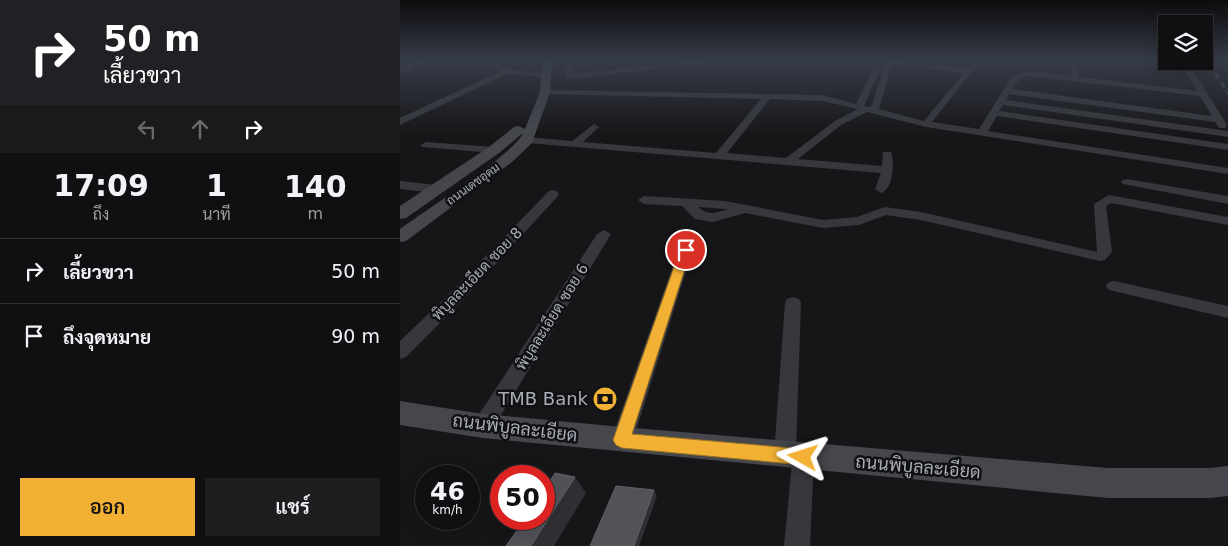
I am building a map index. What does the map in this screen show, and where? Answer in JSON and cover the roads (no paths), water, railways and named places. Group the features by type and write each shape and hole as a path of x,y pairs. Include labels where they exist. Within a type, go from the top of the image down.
{"main road":[{"name":"ถนนเดชอุดม","path":"400,237 463,192 506,159 527,140 545,92 545,85"},
{"name":"ถนนเดชอุดม","path":"400,214 494,150 533,120"},
{"path":"436,189 463,192"},
{"name":"ถนนพิบูลละเอียด","path":"400,413 483,426 622,440 1108,483 1210,483 1228,481"}],"street":[{"path":"400,122 477,85"},
{"path":"866,109 877,85"},
{"path":"789,161 838,123 866,109 877,85"},
{"path":"926,124 956,85"},
{"path":"982,133 1011,85"},
{"path":"1125,85 1202,94"},
{"path":"1197,85 1228,134"},
{"path":"1007,91 1219,120"},
{"path":"545,92 822,98 926,124 1228,171"},
{"path":"720,156 768,96"},
{"path":"1001,102 1228,134"},
{"path":"994,113 1228,147"},
{"path":"574,144 594,127"},
{"path":"527,140 888,170"},
{"path":"426,146 494,150"},
{"path":"881,189 888,170 887,154"},
{"path":"1127,182 1228,200"},
{"path":"400,185 436,189"},
{"name":"พิบูลละเอียด ซอย 8","path":"400,352 452,301 553,194"},
{"path":"644,200 725,206 823,224 859,220 885,211 912,215 1100,256 1105,252 1100,204 1109,199 1228,221"},
{"name":"พิบูลละเอียด ซอย 6","path":"483,426 604,234"},
{"path":"622,440 686,250"},
{"path":"1114,286 1228,312"},
{"path":"793,303 794,456 797,546"}],"railway":[{"path":"1223,85 1228,93"}],"place":[{"name":"TMB Bank","path":"605,399"}]}
